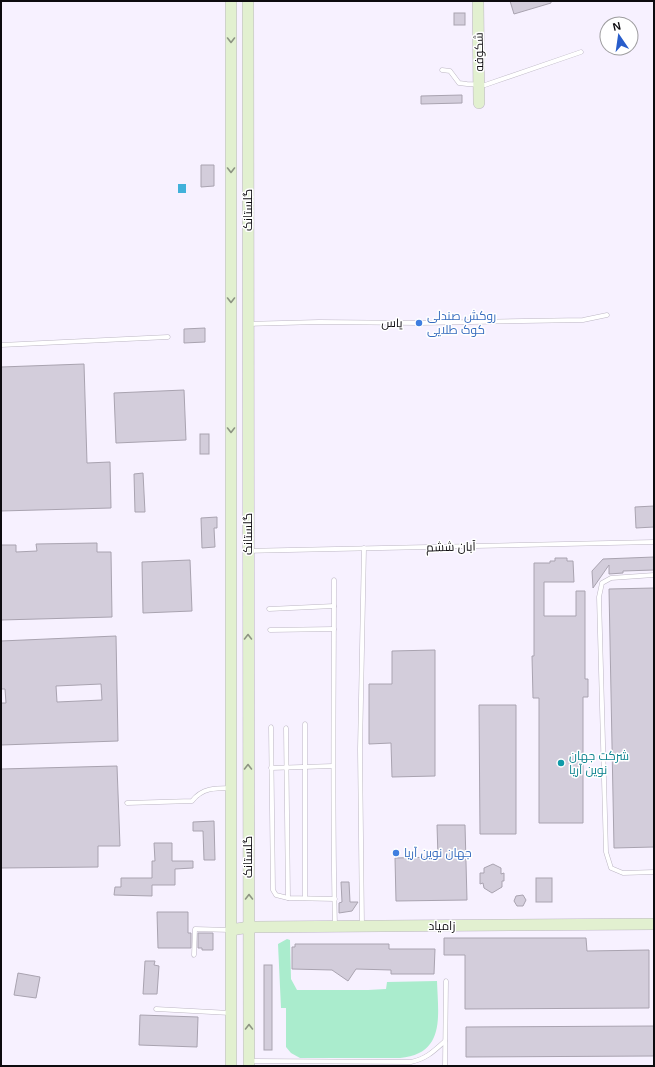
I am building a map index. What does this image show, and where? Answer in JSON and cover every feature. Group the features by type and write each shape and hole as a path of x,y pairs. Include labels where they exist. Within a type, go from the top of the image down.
{"street":[{"name":"گلستانک","path":"231,1 231,1066"},
{"name":"گلستانک","path":"248,1 249,1064"},
{"name":"شکوفه","path":"478,1 479,103"},
{"name":"زامیاد","path":"231,930 248,927 654,924"}],"lane":[{"path":"442,70 450,71 459,82 485,85 581,52"},
{"name":"یاس","path":"248,324 583,320 607,315"},
{"path":"1,345 168,337"},
{"name":"آبان ششم","path":"248,551 654,542"},
{"path":"362,926 360,749 364,548"},
{"path":"654,575 611,578 602,583 599,597 606,852 611,868 623,873 654,872"},
{"path":"334,580 333,766 335,927"},
{"path":"270,609 334,606"},
{"path":"270,630 334,629"},
{"path":"305,724 305,898"},
{"path":"271,727 273,890 276,895 288,898 334,899"},
{"path":"286,728 288,898"},
{"path":"271,768 333,766"},
{"path":"127,803 192,801 197,794 208,790 231,788"},
{"path":"194,955 195,929 231,930"},
{"path":"444,1066 446,981"},
{"path":"156,1009 231,1013"},
{"path":"249,1064 411,1062 432,1053 445,1041"}],"green space":[{"path":"287,939 290,940 291,979 297,990 386,989 387,982 437,981 438,1019 436,1031 432,1041 425,1049 415,1055 400,1058 300,1058 291,1053 286,1047 286,1008 281,1008 278,944"}],"water":[{"path":"178,184 186,184 186,193 178,193"}],"building":[{"path":"510,1 551,1 551,3 514,14"},
{"path":"454,13 465,13 465,25 454,25"},
{"path":"462,95 462,103 421,104 421,96"},
{"path":"201,165 214,165 214,186 201,187"},
{"path":"205,328 205,342 184,343 184,329"},
{"path":"84,364 87,463 110,462 111,508 1,511 1,367"},
{"path":"184,390 186,440 116,443 114,393"},
{"path":"200,434 209,434 209,454 200,454"},
{"path":"143,473 145,512 135,512 134,474"},
{"path":"654,506 654,527 636,528 635,507"},
{"path":"217,517 217,528 214,528 215,547 202,548 201,518"},
{"path":"97,543 97,552 111,552 112,617 1,620 1,545 16,545 16,552 37,551 36,544"},
{"path":"654,557 654,570 623,571 623,573 609,574 609,565 593,588 592,571 603,559"},
{"path":"555,558 567,558 567,561 573,561 574,582 544,582 544,616 576,616 576,591 585,591 585,679 588,679 588,697 583,697 583,823 539,823 539,698 533,698 532,656 534,656 534,563 550,563 550,561 555,561"},
{"path":"190,560 192,611 143,613 142,562"},
{"path":"654,588 654,847 614,848 609,589"},
{"path":"116,636 118,741 1,745 1,703 6,703 5,689 1,689 1,641","holes":["101,684 102,700 57,702 56,686"]},
{"path":"435,650 435,776 392,777 391,743 369,744 369,684 392,684 392,651"},
{"path":"479,705 516,705 516,834 480,834"},
{"path":"117,766 120,846 98,846 98,867 1,868 1,769"},
{"path":"214,821 215,860 204,860 203,831 193,831 193,822"},
{"path":"437,825 465,825 467,900 396,901 395,858 438,857"},
{"path":"154,843 172,843 172,861 193,861 193,868 175,869 175,885 152,885 152,896 114,895 115,887 121,887 121,878 152,878 152,861 155,861"},
{"path":"493,864 501,868 501,874 504,873 504,881 502,881 502,887 492,893 484,888 483,883 480,884 480,873 484,873 484,868"},
{"path":"536,878 552,878 552,902 536,902"},
{"path":"341,882 349,882 350,902 358,902 352,911 339,913 339,903 342,902"},
{"path":"523,895 526,900 523,906 517,906 514,901 516,896"},
{"path":"157,912 188,912 188,933 191,933 191,948 158,948"},
{"path":"198,933 213,933 213,950 202,950 202,948 198,948"},
{"path":"444,938 586,938 587,951 649,950 649,1008 465,1009 465,955 444,955"},
{"path":"295,944 389,944 389,949 435,949 434,974 391,974 391,970 356,969 348,981 332,970 292,969 292,947 295,947"},
{"path":"145,961 155,961 154,965 159,966 157,994 143,994"},
{"path":"264,965 272,965 272,1050 264,1050"},
{"path":"18,973 40,977 36,998 14,995"},
{"path":"140,1015 198,1017 197,1047 139,1045"},
{"path":"654,1026 654,1056 466,1057 466,1027"}],"place":[{"name":"روکش صندلی کوک طلایی","path":"419,323"},
{"name":"شرکت جهان نوین آریا","path":"561,763"},
{"name":"جهان نوین آریا","path":"396,853"}]}
